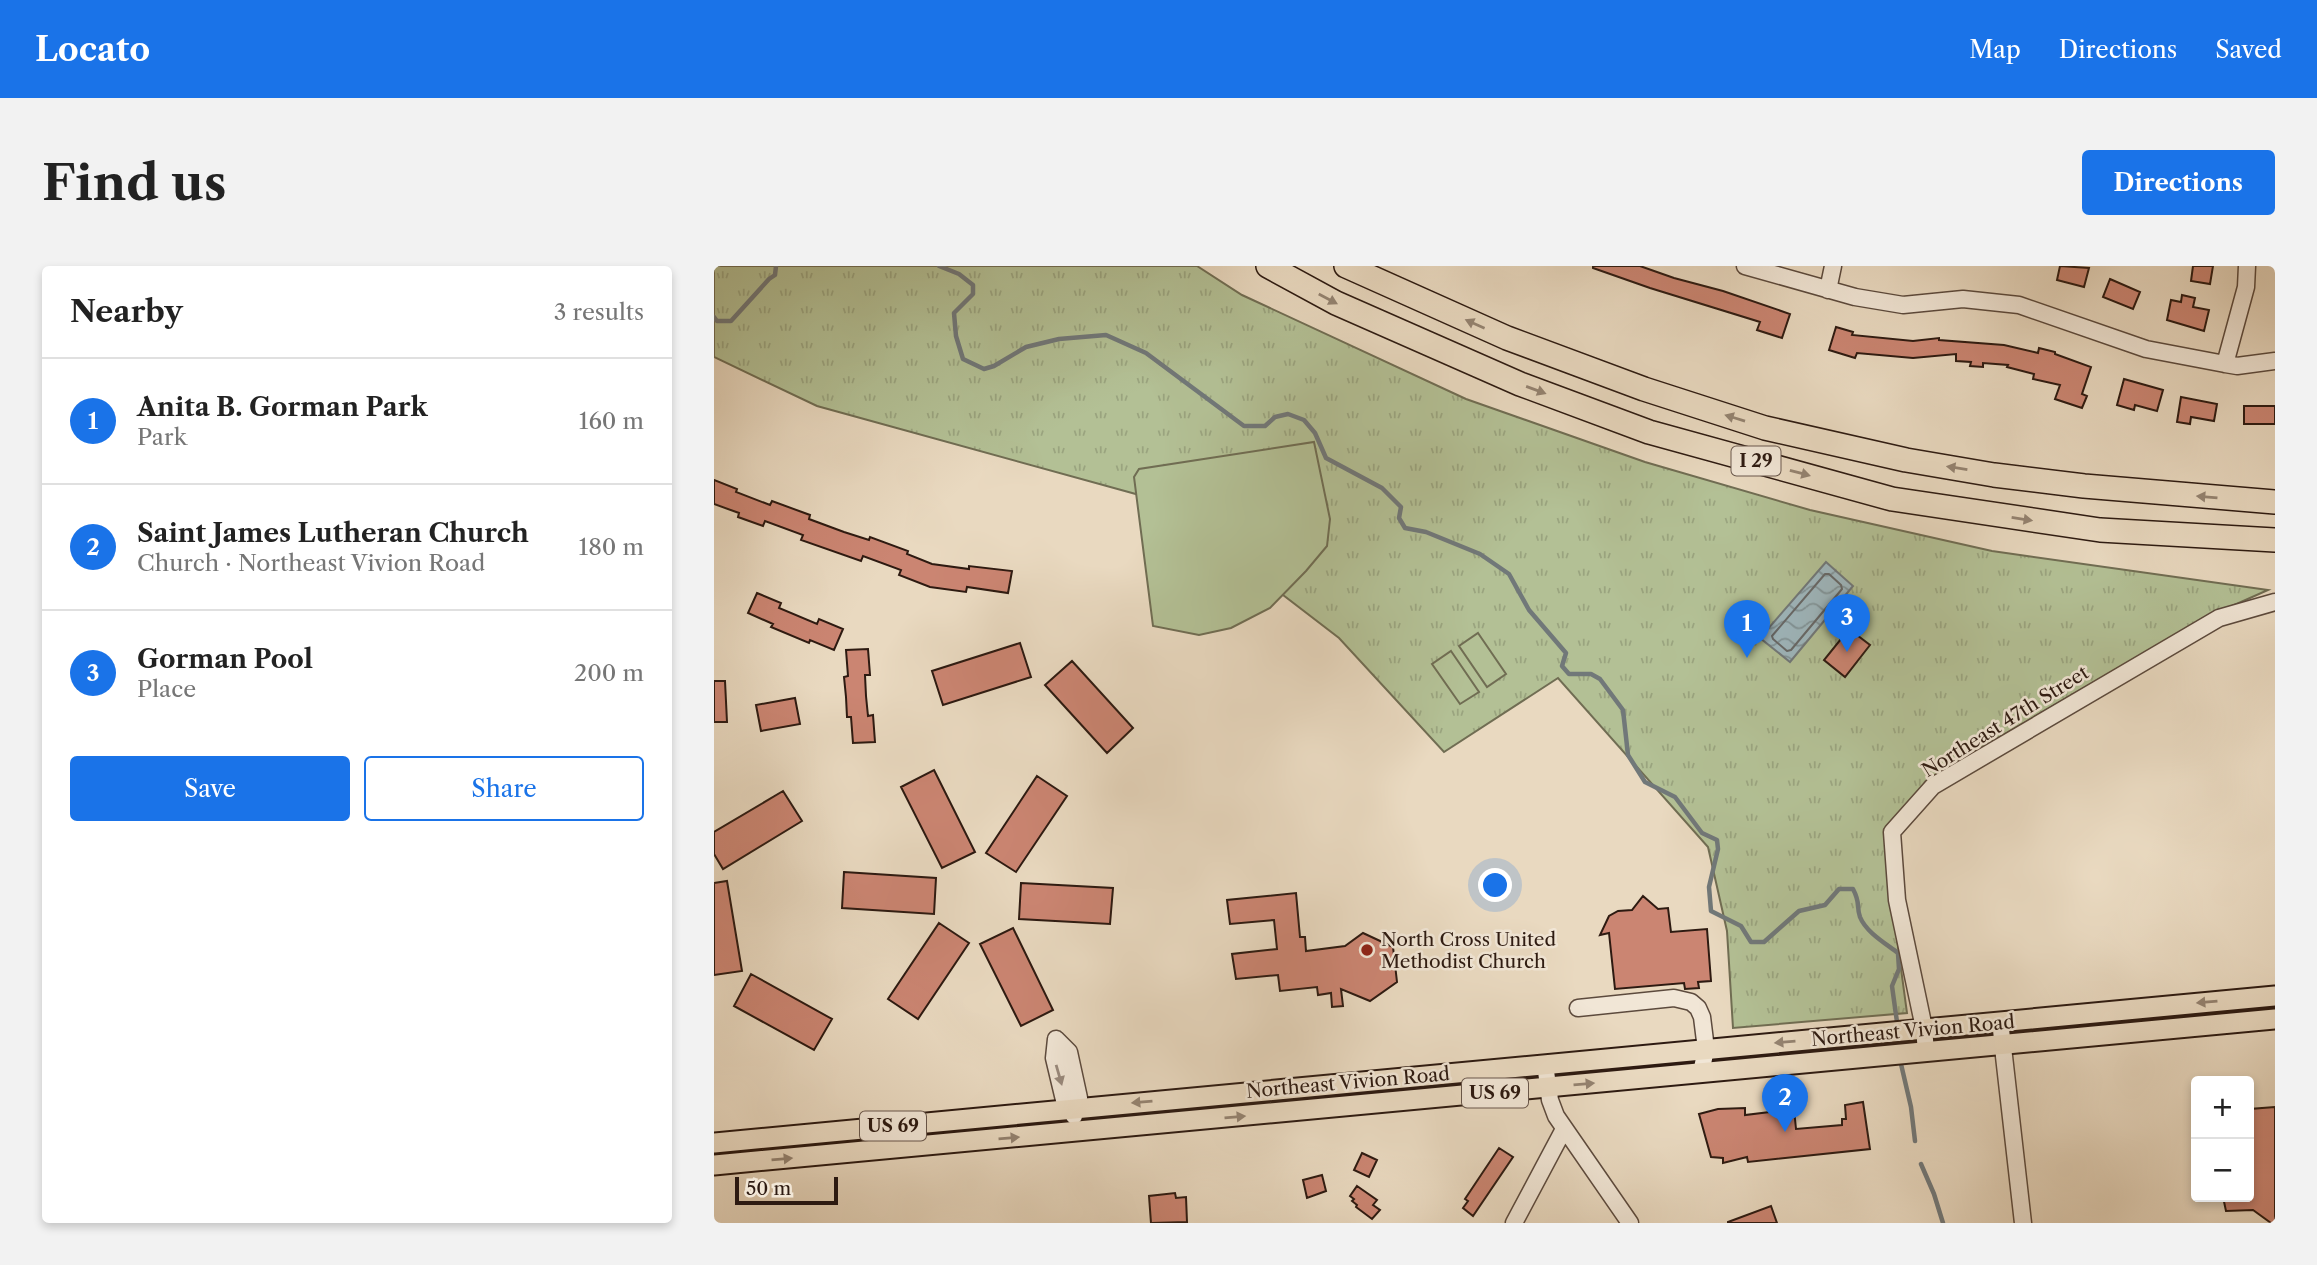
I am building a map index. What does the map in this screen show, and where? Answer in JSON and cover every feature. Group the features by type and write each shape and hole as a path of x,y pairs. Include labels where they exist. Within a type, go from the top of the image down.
{"highway":[{"name":"I 29","path":"1268,266 1336,303 1520,384 1649,432 1892,499 2100,530 2275,540"},
{"name":"I 29","path":"1346,266 1507,338 1644,390 1765,428 1906,460 1994,475 2084,486 2275,502"}],"main road":[{"name":"Northeast Vivion Road","path":"714,1143 2275,996"},
{"name":"Northeast Vivion Road","path":"714,1165 2275,1019"},
{"path":"1188,1121 1210,1095"}],"street":[{"path":"1745,266 1828,290 1903,304 1963,299 2019,305 2146,349 2225,364 2237,366 2275,361"},
{"path":"1828,290 1833,266"},
{"path":"2225,364 2246,287 2247,266"},
{"name":"Northeast 47th Street","path":"1926,1052 1924,1028 1897,900 1892,832 1933,786 2200,628 2219,618 2275,601"},
{"path":"1578,1008 1674,998 1691,1002 1702,1017 1706,1049 1702,1073"},
{"path":"2000,1021 2024,1223"},
{"path":"1545,1064 1549,1100 1564,1129 1630,1223"},
{"path":"1073,1108 1076,1132"},
{"path":"1514,1223 1564,1129"}],"green space":[{"path":"714,266 1197,266 1242,295 1466,399 1645,462 1810,510 1992,551 2268,590 2205,618 1979,749 1980,758 1933,786 1892,832 1897,939 1907,1013 1733,1028 1727,931 1708,847 1558,678 1444,752 1339,638 1161,501 817,406 714,357"},
{"path":"1314,442 1330,519 1327,546 1306,571 1270,608 1231,628 1199,635 1153,626 1134,477 1139,469"},
{"path":"1478,633 1506,674 1487,687 1459,646"},
{"path":"1451,651 1479,692 1460,704 1432,664"}],"water":[{"path":"1826,562 1853,586 1790,662 1760,638"}],"building":[{"path":"1593,266 1640,266 1790,314 1782,338 1757,330 1760,322 1650,288"},
{"path":"2060,266 2089,268 2084,287 2057,280"},
{"path":"2193,266 2213,266 2210,284 2191,281"},
{"path":"2110,279 2140,292 2133,309 2103,297"},
{"path":"2182,295 2195,298 2193,307 2209,310 2204,331 2167,320 2171,300 2181,302"},
{"path":"1836,327 1853,332 1852,335 1913,341 1939,338 2004,345 2038,353 2039,348 2055,352 2091,367 2082,394 2087,396 2082,408 2055,399 2060,385 2033,379 2034,374 2007,367 2008,365 1983,363 1983,367 1970,366 1971,362 1956,361 1956,354 1913,358 1857,353 1855,358 1829,350"},
{"path":"2124,379 2163,390 2157,411 2135,405 2134,410 2117,405"},
{"path":"2181,397 2217,404 2214,421 2191,417 2190,424 2177,422"},
{"path":"2244,406 2275,406 2275,424 2244,424"},
{"path":"714,480 770,505 772,501 810,515 809,519 844,532 869,540 870,537 908,551 907,554 932,564 1012,571 1008,593 967,587 966,592 930,587 899,575 901,570 863,556 861,561 801,540 803,535 765,521 763,526 738,517 739,513 714,504"},
{"path":"757,593 781,603 779,608 817,624 819,619 843,629 834,650 771,627 773,624 748,613"},
{"path":"1849,629 1870,645 1845,677 1824,660"},
{"path":"1020,643 1031,677 943,705 932,671"},
{"path":"868,649 870,675 865,675 866,696 868,716 873,715 875,742 853,743 851,717 847,717 844,677 848,676 846,650"},
{"path":"1072,661 1133,728 1107,753 1045,685"},
{"path":"714,681 725,681 727,722 714,722"},
{"path":"795,698 800,724 761,731 756,705"},
{"path":"934,770 975,852 942,868 901,787"},
{"path":"1037,776 1067,796 1016,872 986,853"},
{"path":"783,791 802,821 723,869 714,854 714,832"},
{"path":"844,872 936,878 934,914 842,908"},
{"path":"727,881 742,971 714,975 714,883"},
{"path":"1021,883 1113,888 1110,924 1019,919"},
{"name":"North Cross United Methodist Church","path":"1296,893 1300,937 1305,937 1306,951 1345,946 1363,933 1393,947 1397,982 1370,1001 1341,989 1343,1006 1332,1007 1331,993 1318,995 1317,987 1280,991 1278,975 1236,979 1232,954 1277,949 1274,920 1230,924 1227,900"},
{"path":"1643,896 1658,909 1668,908 1671,932 1707,929 1711,981 1698,982 1699,988 1685,989 1684,983 1615,989 1609,933 1600,935 1609,916 1618,911 1632,910"},
{"path":"939,923 969,943 918,1019 888,999"},
{"path":"1013,928 1053,1010 1021,1026 980,944"},
{"path":"751,974 832,1019 814,1050 734,1006"},
{"path":"1863,1102 1870,1149 1748,1162 1747,1157 1723,1163 1723,1158 1711,1157 1699,1114 1718,1109 1745,1108 1745,1115 1794,1109 1796,1129 1842,1125 1842,1119 1846,1119 1845,1105"},
{"path":"2275,1107 2275,1223 2253,1210 2226,1211 2224,1202 2254,1202 2254,1109"},
{"path":"1499,1148 1513,1157 1473,1216 1463,1208 1468,1201 1465,1199"},
{"path":"1362,1153 1377,1160 1369,1177 1354,1170"},
{"path":"1322,1175 1326,1191 1307,1198 1303,1180"},
{"path":"1357,1186 1377,1200 1373,1205 1380,1210 1372,1219 1352,1201 1354,1199 1350,1196"},
{"path":"1175,1193 1176,1198 1186,1197 1187,1222 1151,1223 1149,1196"},
{"path":"1771,1206 1777,1223 1728,1223 1728,1222"}],"waterway":[{"path":"714,317 717,321 731,321 775,275 776,266"},
{"path":"939,266 959,274 973,285 973,294 954,313 956,336 963,359 984,369 1026,347 1059,339 1106,335 1146,353 1244,426 1265,426 1275,417 1288,414 1304,420 1315,433 1326,458 1382,488 1401,507 1399,518 1405,528 1426,532 1480,554 1509,574 1529,610 1566,653 1562,666 1569,674 1591,674 1600,679 1623,710 1628,755 1645,782 1675,797 1702,833 1717,840 1718,849 1709,887 1711,911 1741,926 1751,942 1764,942 1799,911 1825,905 1839,889 1853,889 1859,913 1867,928 1898,953 1899,969 1892,986 1897,1022"},
{"path":"1901,1064 1911,1107 1915,1141"},
{"path":"1921,1164 1943,1223"}],"place":[{"name":"Gorman Pool","path":"1847,652"},
{"name":"Anita B. Gorman Park","path":"1747,658"},
{"name":"North Cross United Methodist Church","path":"1367,950"},
{"name":"Saint James Lutheran Church","path":"1785,1132"}]}
